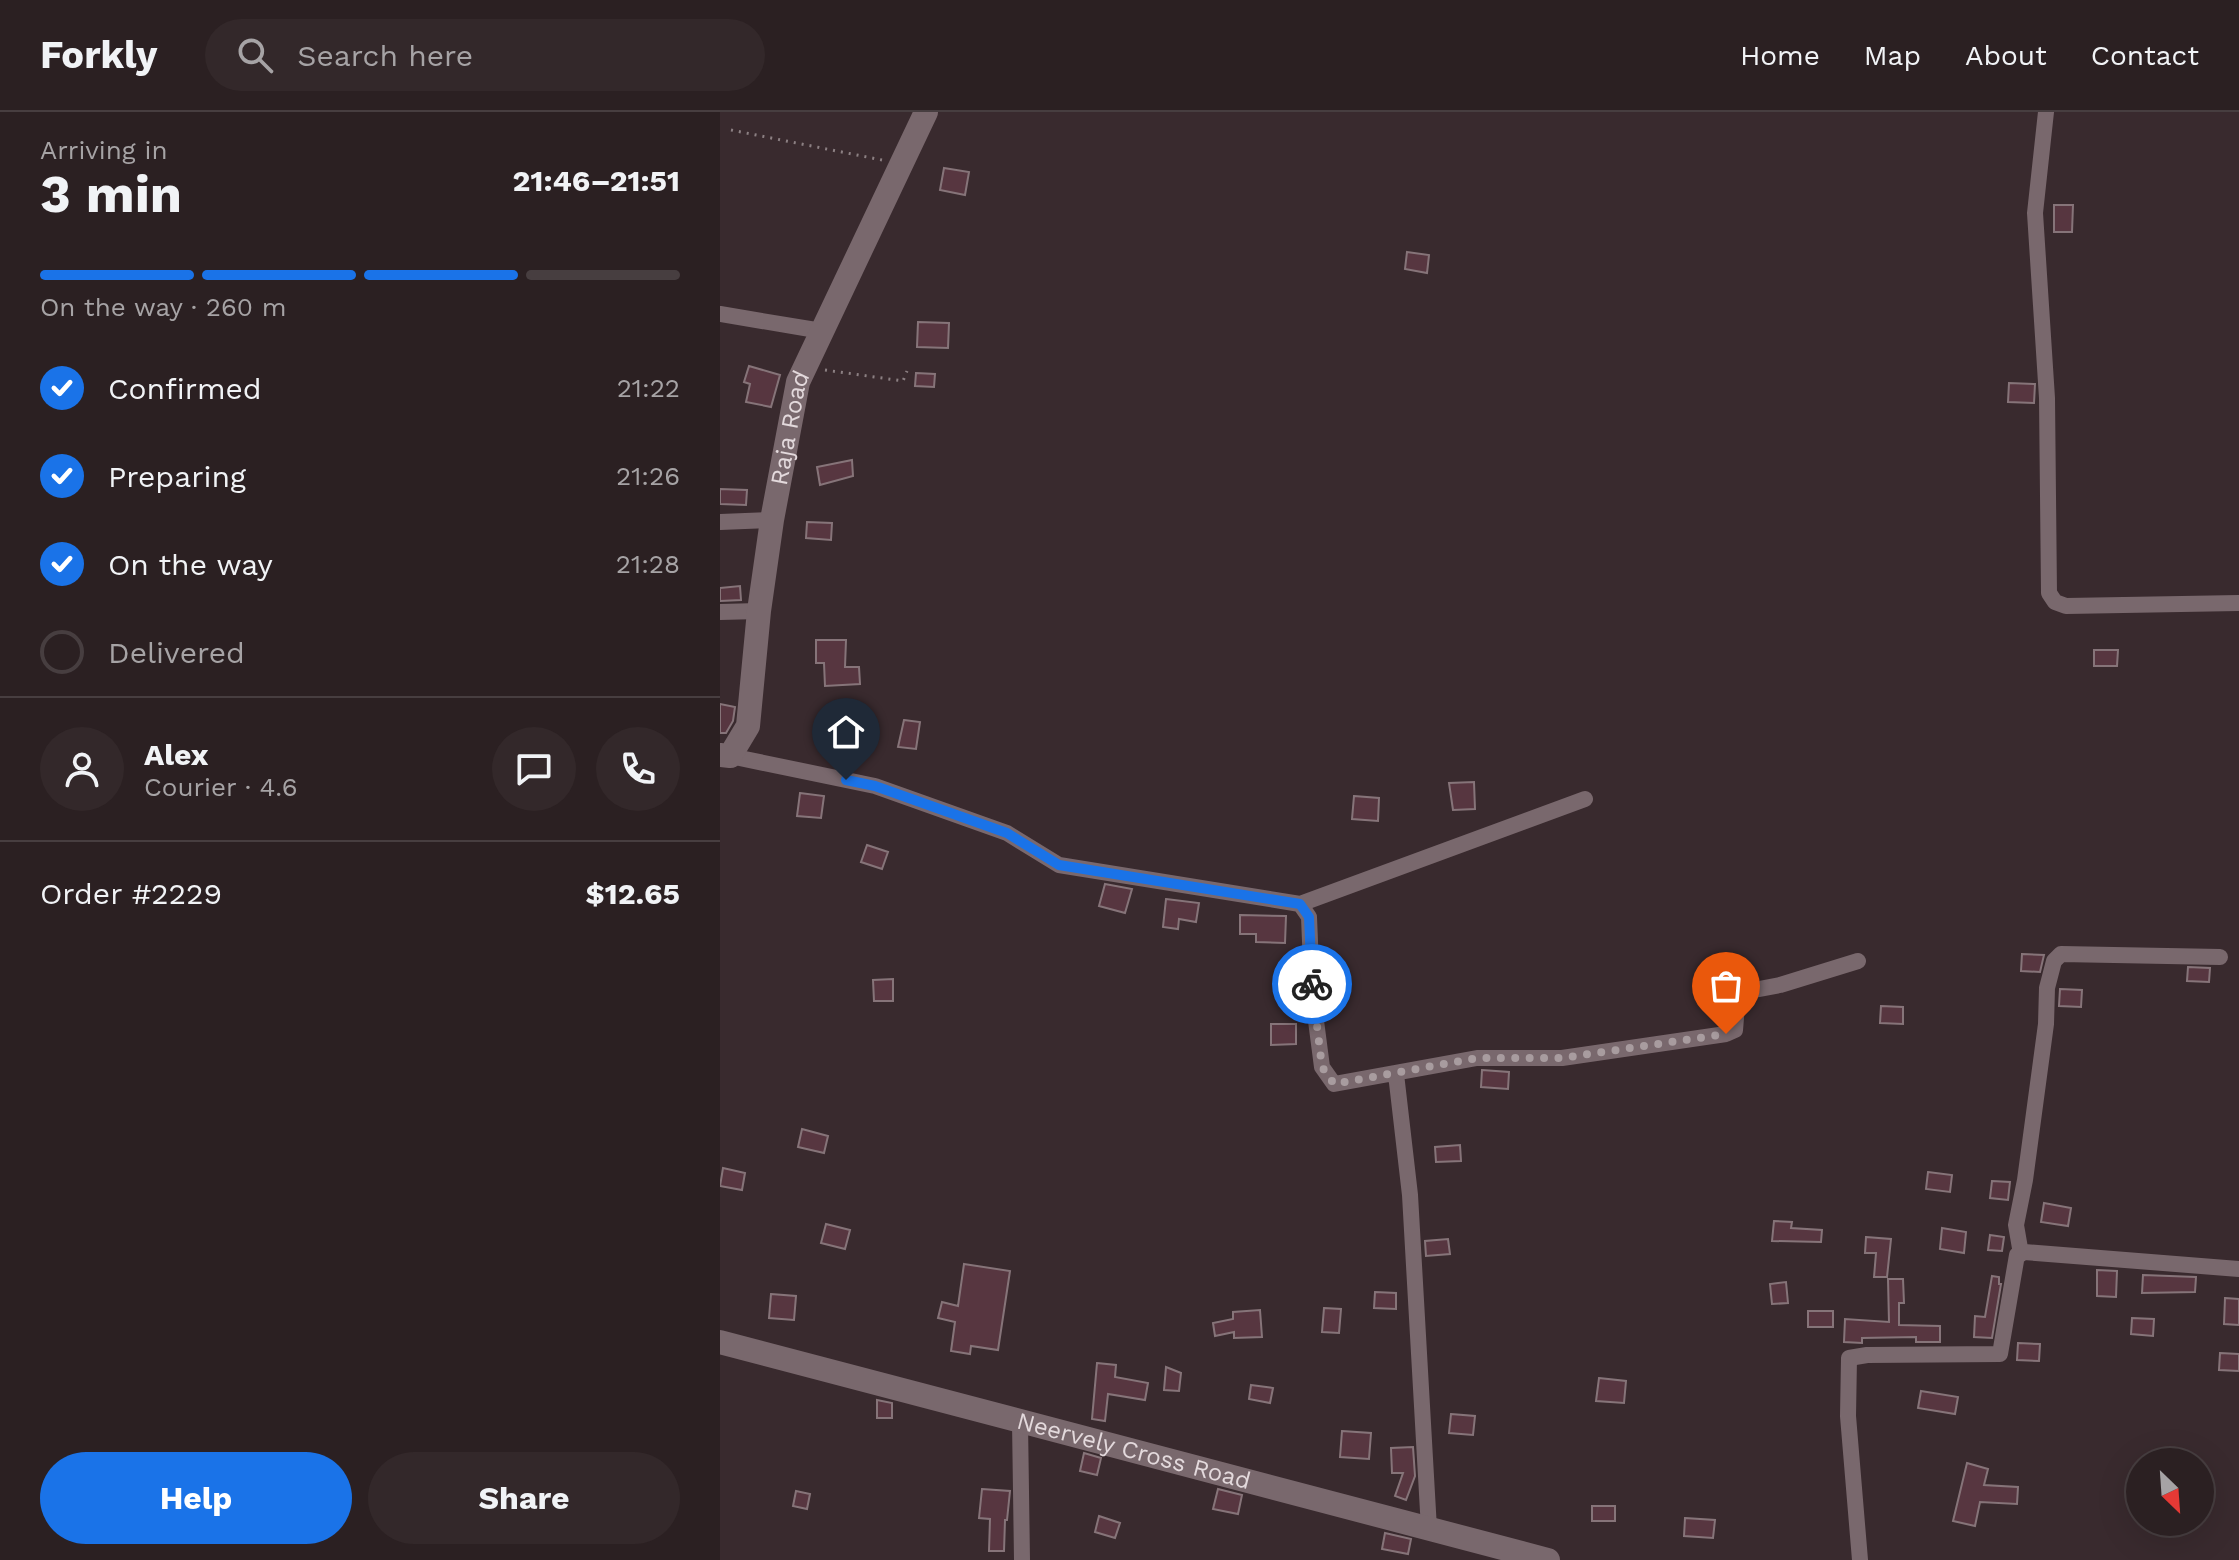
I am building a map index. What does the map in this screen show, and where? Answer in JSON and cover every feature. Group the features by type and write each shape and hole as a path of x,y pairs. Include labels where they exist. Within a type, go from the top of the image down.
{"street":[{"name":"Raja Road","path":"725,756 748,726 772,520 798,382 926,112"},
{"path":"2046,112 2035,213 2047,398 2049,593 2055,602 2066,606 2239,603"},
{"path":"720,314 822,331"},
{"path":"720,522 772,520"},
{"path":"720,612 759,611"},
{"path":"725,756 875,786 1007,833 1059,865 1300,904 1585,799"},
{"path":"1300,904 1309,917 1312,990 1322,1067 1334,1084 1477,1058 1562,1058 1726,1034 1735,1030 1738,993 1780,985 1858,961"},
{"path":"2021,1254 2016,1225 2046,1024 2047,988 2054,961 2061,954 2220,957"},
{"path":"1396,1074 1410,1195 1429,1529"},
{"path":"1860,1560 1848,1416 1849,1358 1867,1355 2000,1354 2017,1255 2021,1254 2239,1269"},
{"name":"Neervely Cross Road","path":"720,1342 1548,1560"},
{"path":"1020,1422 1022,1560"}],"path":[{"path":"731,130 901,164"},
{"path":"805,367 903,381 907,371"}],"building":[{"path":"944,168 969,172 965,195 940,190"},
{"path":"2054,205 2073,205 2072,232 2054,232"},
{"path":"1407,252 1429,255 1427,273 1405,269"},
{"path":"918,322 949,323 948,348 917,347"},
{"path":"749,366 780,375 771,407 746,402 750,384 744,382"},
{"path":"916,373 935,374 934,387 915,386"},
{"path":"2009,383 2035,384 2034,403 2008,402"},
{"path":"852,460 853,476 820,485 817,467"},
{"path":"720,489 747,490 746,505 720,504"},
{"path":"807,522 832,523 831,540 806,538"},
{"path":"740,586 741,600 720,601 720,588"},
{"path":"816,640 846,640 845,667 859,667 860,684 825,686 824,663 816,663"},
{"path":"2094,650 2118,650 2117,666 2094,666"},
{"path":"720,704 735,707 733,721 726,733 720,733"},
{"path":"904,720 920,722 916,749 898,747"},
{"path":"1474,782 1475,809 1453,810 1449,783"},
{"path":"800,793 824,796 821,818 797,816"},
{"path":"1354,796 1379,798 1378,821 1352,819"},
{"path":"867,845 888,852 882,869 861,862"},
{"path":"1105,884 1132,889 1125,913 1099,906"},
{"path":"1166,899 1199,903 1196,922 1179,919 1178,929 1163,927"},
{"path":"1240,915 1286,916 1285,943 1256,942 1256,934 1240,934"},
{"path":"2022,954 2044,955 2040,972 2021,971"},
{"path":"2188,967 2210,968 2209,982 2187,981"},
{"path":"893,979 893,1001 874,1001 873,980"},
{"path":"2060,989 2082,990 2081,1007 2059,1006"},
{"path":"1881,1006 1903,1007 1903,1024 1880,1023"},
{"path":"1271,1024 1296,1024 1296,1044 1271,1045"},
{"path":"1482,1070 1509,1072 1508,1089 1481,1087"},
{"path":"802,1129 828,1136 824,1153 798,1147"},
{"path":"1460,1145 1461,1161 1436,1162 1435,1147"},
{"path":"723,1168 745,1173 742,1190 720,1186"},
{"path":"1928,1172 1952,1175 1950,1192 1926,1189"},
{"path":"1992,1181 2010,1182 2008,1200 1990,1198"},
{"path":"2044,1203 2071,1208 2068,1226 2041,1222"},
{"path":"1774,1221 1792,1222 1791,1228 1822,1230 1821,1242 1772,1241"},
{"path":"826,1224 850,1230 845,1249 821,1243"},
{"path":"1942,1228 1966,1232 1964,1253 1940,1249"},
{"path":"1990,1235 2004,1237 2002,1251 1988,1250"},
{"path":"1866,1237 1891,1239 1887,1277 1874,1277 1876,1253 1865,1253"},
{"path":"1448,1239 1450,1254 1426,1256 1425,1241"},
{"path":"964,1264 1010,1271 998,1350 971,1346 970,1354 951,1351 955,1322 938,1318 942,1302 958,1306"},
{"path":"2097,1270 2117,1271 2116,1297 2097,1296"},
{"path":"2143,1275 2196,1277 2195,1292 2142,1293"},
{"path":"1992,1276 1999,1277 2001,1284 1992,1338 1974,1337 1975,1316 1985,1317"},
{"path":"1888,1279 1903,1279 1904,1303 1899,1303 1899,1325 1940,1326 1940,1342 1916,1342 1916,1337 1862,1338 1862,1343 1844,1342 1845,1319 1889,1322"},
{"path":"1786,1282 1788,1303 1772,1304 1770,1284"},
{"path":"1375,1292 1396,1293 1396,1309 1374,1308"},
{"path":"771,1294 796,1296 794,1320 769,1318"},
{"path":"2225,1298 2239,1299 2239,1325 2224,1324"},
{"path":"1324,1308 1341,1309 1339,1333 1322,1332"},
{"path":"1260,1310 1262,1337 1234,1338 1234,1332 1215,1336 1213,1323 1233,1319 1233,1312"},
{"path":"1808,1311 1833,1311 1833,1327 1808,1327"},
{"path":"2132,1318 2154,1319 2153,1336 2131,1334"},
{"path":"2018,1343 2040,1344 2039,1361 2017,1360"},
{"path":"2220,1353 2239,1354 2239,1371 2219,1370"},
{"path":"1097,1363 1116,1365 1115,1377 1148,1383 1145,1400 1108,1394 1105,1421 1092,1419"},
{"path":"1166,1367 1181,1373 1179,1391 1164,1390"},
{"path":"1599,1378 1626,1381 1624,1403 1596,1401"},
{"path":"1251,1385 1273,1388 1270,1403 1249,1399"},
{"path":"1921,1391 1958,1397 1955,1414 1918,1408"},
{"path":"877,1400 892,1403 892,1418 877,1418"},
{"path":"1451,1414 1475,1416 1473,1435 1449,1433"},
{"path":"1342,1431 1371,1433 1369,1459 1340,1457"},
{"path":"1413,1447 1415,1476 1406,1500 1395,1496 1403,1473 1392,1473 1391,1448"},
{"path":"1084,1453 1101,1458 1097,1475 1080,1471"},
{"path":"1967,1463 1988,1469 1984,1485 2018,1487 2017,1504 1980,1502 1975,1526 1953,1521"},
{"path":"982,1489 1010,1491 1004,1551 989,1551 990,1519 979,1518"},
{"path":"1218,1489 1242,1495 1238,1514 1213,1509"},
{"path":"796,1491 810,1494 807,1509 793,1506"},
{"path":"1592,1506 1615,1506 1615,1521 1592,1521"},
{"path":"1099,1516 1120,1523 1115,1538 1095,1532"},
{"path":"1685,1518 1715,1520 1713,1538 1684,1536"},
{"path":"1385,1533 1411,1539 1408,1554 1382,1549"}],"way so far":[{"path":"1312,984 1322,1067 1334,1084 1477,1058 1562,1058 1726,1034"}],"route":[{"path":"846,780 875,786 1007,833 1059,865 1300,904 1309,917 1312,984"}]}
